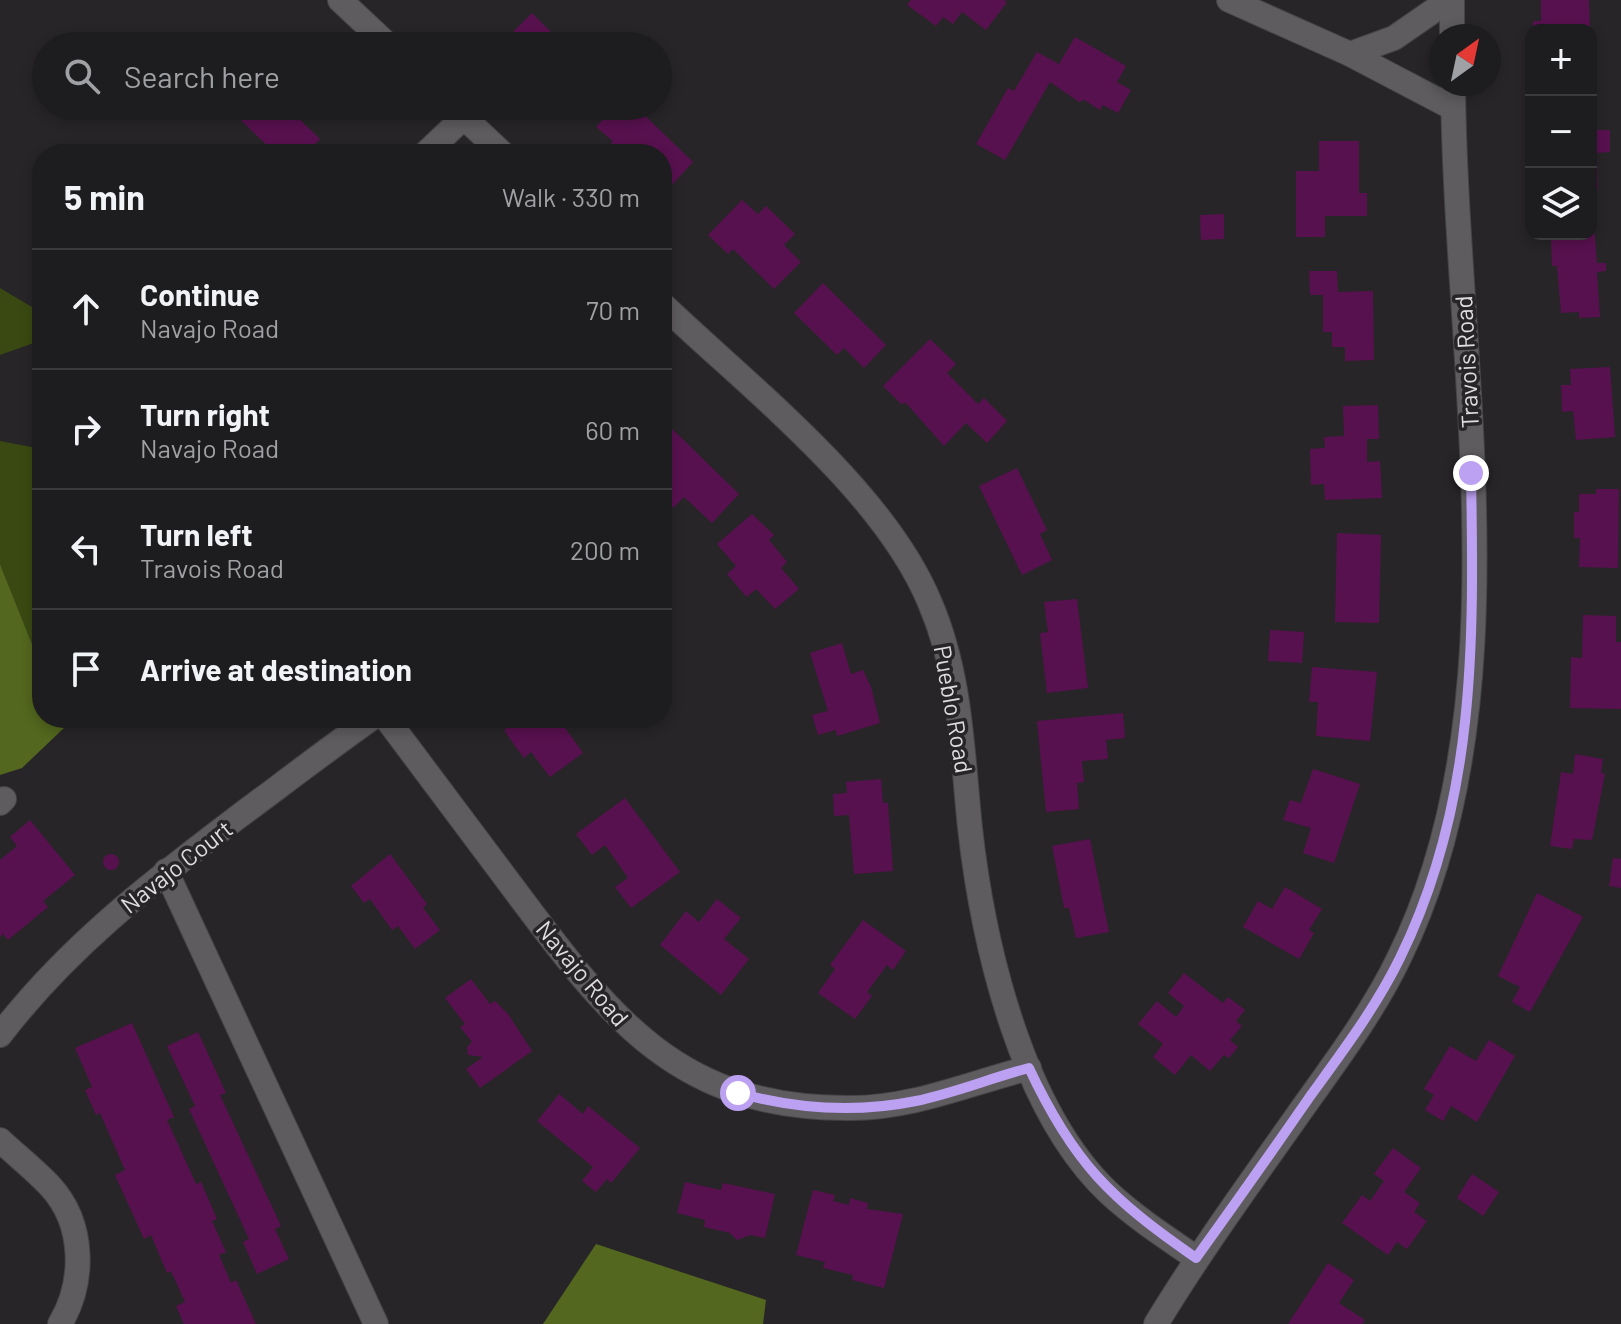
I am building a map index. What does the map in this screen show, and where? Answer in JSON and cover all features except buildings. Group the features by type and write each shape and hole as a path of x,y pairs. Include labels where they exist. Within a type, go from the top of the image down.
{"street":[{"path":"340,0 374,32"},
{"path":"1229,0 1429,86"},
{"path":"1350,54 1394,38 1451,0"},
{"path":"1451,0 1452,24"},
{"name":"Travois Road","path":"1156,1324 1196,1258 1359,1028 1399,959 1431,885 1454,803 1467,720 1473,610 1471,473 1453,96"},
{"path":"433,144 451,120"},
{"path":"467,120 493,144"},
{"name":"Pueblo Road","path":"672,314 867,501 900,547 930,602 951,663 963,733 981,917 997,977 1029,1068"},
{"name":"Navajo Court","path":"0,1035 44,981 95,929 166,871 359,728"},
{"name":"Navajo Road","path":"393,728 583,982 624,1024 679,1066 712,1083 765,1101 854,1109 915,1101 1029,1068"},
{"path":"166,871 376,1324"},
{"path":"1029,1068 1043,1099 1093,1175 1145,1223 1196,1258"},
{"path":"0,1140 50,1186 68,1215 78,1250 78,1272 69,1309 60,1324"}],"green space":[{"path":"0,288 32,307 32,344 0,355"},
{"path":"0,441 32,447 32,644 0,564"},
{"path":"0,564 32,644 32,728 64,728 22,768 0,775"},
{"path":"596,1244 766,1300 763,1324 543,1324"}],"route":[{"path":"738,1093 801,1107 854,1109 915,1101 1029,1068 1043,1099 1093,1175 1145,1223 1196,1258 1359,1028 1399,959 1431,885 1454,803 1467,720 1473,610 1471,473"}]}
